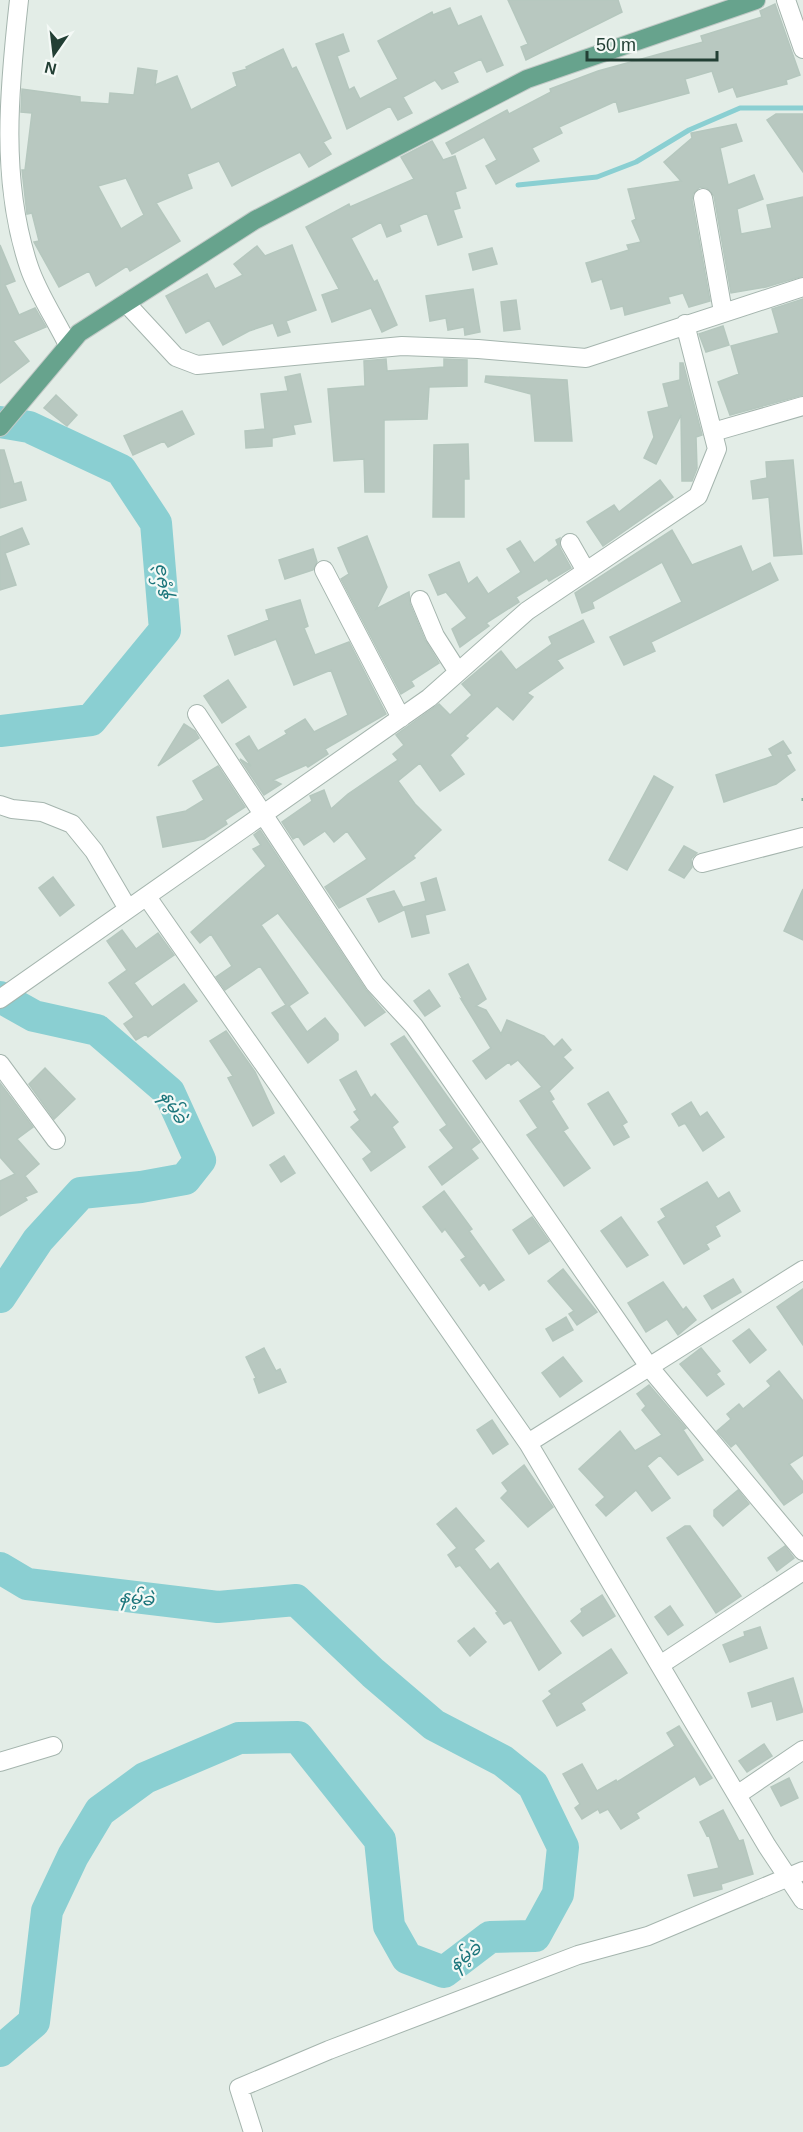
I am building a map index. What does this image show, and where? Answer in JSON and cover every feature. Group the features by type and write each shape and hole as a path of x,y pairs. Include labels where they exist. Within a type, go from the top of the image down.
{"main road":[{"path":"0,427 79,333 255,220 527,79 756,0"}],"street":[{"path":"19,0 7,44 8,209 29,268 68,345"},
{"path":"786,0 803,49"},
{"path":"703,198 723,312"},
{"path":"126,303 176,357 197,365 402,346 478,348 586,358 803,287"},
{"path":"0,999 400,718 458,672 527,611 698,496 717,449 685,324"},
{"path":"713,432 803,406"},
{"path":"570,543 586,571"},
{"path":"324,570 400,718"},
{"path":"420,600 435,636 458,672"},
{"path":"197,714 375,984 414,1026 650,1368 803,1551"},
{"path":"0,805 12,809 42,812 72,824 94,851 128,909"},
{"path":"702,863 803,837"},
{"path":"147,897 528,1443 737,1795 795,1874 803,1900"},
{"path":"0,1064 56,1140"},
{"path":"528,1443 803,1270"},
{"path":"660,1665 803,1571"},
{"path":"0,1762 53,1746"},
{"path":"737,1795 803,1750"},
{"path":"253,2132 239,2088 329,2050 578,1955 648,1936 795,1874"}],"building":[{"path":"508,0 618,0 622,12 526,60 521,47 528,44"},
{"path":"775,4 800,75 786,80 787,84 737,97 733,87 719,92 712,71 685,79 689,93 619,112 616,101 559,127 562,133 532,148 539,161 496,184 486,166 497,160 484,137 452,154 446,143 507,110 509,114 551,92 550,89 598,71 703,42 701,36 762,17 760,11"},
{"path":"450,8 458,26 481,16 503,65 487,72 481,59 453,72 458,82 442,89 435,80 403,97 412,113 398,120 390,106 347,129 316,44 343,34 349,51 337,56 349,90 354,87 360,99 398,79 378,41 432,12 433,15"},
{"path":"283,49 292,69 296,67 331,138 323,142 331,154 309,167 300,152 232,186 219,161 187,174 192,188 156,203 180,241 130,271 127,266 96,286 89,271 59,287 34,242 39,241 32,213 27,214 22,170 25,170 32,113 21,112 22,89 80,97 80,102 109,104 110,93 134,95 138,68 157,71 155,85 177,76 191,110 237,86 233,73 247,69 246,67","holes":["126,178 144,215 121,229 98,186"]},
{"path":"776,114 803,114 803,172 767,120"},
{"path":"736,124 742,141 720,148 728,185 754,175 763,199 737,209 741,234 772,228 767,205 803,197 803,276 766,287 731,293 714,196 707,188 700,187 693,194 692,200 710,301 689,307 683,293 668,297 670,303 625,315 623,306 611,309 602,279 592,282 586,263 629,250 627,245 641,242 632,221 636,219 628,189 681,181 664,162 692,138 691,133"},
{"path":"432,141 443,160 455,156 466,188 455,192 460,208 453,210 462,237 438,245 427,213 399,225 401,231 387,237 381,222 351,238 374,282 377,280 397,325 382,332 371,308 332,322 322,295 339,289 306,227 349,204 350,207 414,179 401,157"},
{"path":"0,245 15,281 5,285 19,315 35,308 46,327 13,341 29,361 0,383"},
{"path":"292,245 316,310 286,321 290,332 278,336 273,323 249,331 223,345 209,320 186,333 166,296 207,274 215,289 243,275 234,264 257,246 265,256"},
{"path":"492,248 497,264 473,270 469,254"},
{"path":"473,289 480,332 465,335 464,327 448,330 446,318 430,321 426,296"},
{"path":"803,299 803,395 730,415 718,382 739,374 731,346 779,333 772,309"},
{"path":"516,300 520,329 504,331 501,302"},
{"path":"723,326 729,345 706,352 699,334"},
{"path":"386,359 387,371 444,367 444,359 467,360 467,386 429,387 427,419 384,420 384,492 365,492 364,459 334,461 328,389 365,386 364,361"},
{"path":"680,363 683,363 702,435 696,437 697,468 692,481 682,481 681,415 656,464 644,458 654,437 648,412 669,407 663,384 680,380"},
{"path":"300,374 311,422 293,425 295,434 272,438 272,446 246,448 245,431 265,429 261,394 288,391 285,377"},
{"path":"486,376 567,380 572,441 535,441 531,394 485,382"},
{"path":"56,395 77,415 67,426 44,408"},
{"path":"182,411 194,434 168,447 164,441 133,455 124,436"},
{"path":"468,444 469,479 464,479 464,517 433,517 434,445"},
{"path":"0,450 4,450 14,484 21,482 26,500 0,508"},
{"path":"793,460 802,554 774,556 769,497 753,499 751,481 767,478 766,462"},
{"path":"660,480 673,497 603,546 587,522 614,505 619,512"},
{"path":"22,528 29,544 5,553 16,585 0,590 0,537"},
{"path":"672,530 692,565 741,546 752,572 770,563 778,580 651,642 655,651 624,665 610,637 682,602 662,562 592,602 594,608 582,613 575,593"},
{"path":"367,536 387,587 376,609 409,592 410,604 425,640 439,663 411,681 414,686 401,694 341,579 349,574 338,548"},
{"path":"560,538 560,548 571,568 549,581 547,578 516,597 519,602 486,623 489,626 460,647 452,629 467,618 446,592 438,595 429,575 459,562 468,584 477,577 488,594 521,572 507,549 520,541 534,563 558,545 556,540"},
{"path":"313,549 317,562 313,570 285,579 279,560"},
{"path":"300,600 308,626 304,628 315,655 349,642 386,714 325,749 328,754 308,767 306,765 273,780 281,784 264,795 240,759 251,766 236,744 249,736 258,751 287,734 285,731 305,719 314,732 348,715 331,670 294,685 276,639 235,655 228,636 269,620 266,610"},
{"path":"583,620 594,642 557,660 563,668 527,693 533,697 513,720 497,706 465,736 468,738 450,755 464,774 440,791 420,763 398,781 415,804 441,830 413,856 415,858 365,894 339,908 325,887 367,859 347,831 334,842 325,831 304,845 298,836 293,839 282,822 312,801 310,796 324,790 331,809 348,794 398,760 393,754 404,745 396,735 439,704 450,715 472,695 462,684 501,651 516,670 552,644 549,637"},
{"path":"228,680 246,707 222,723 204,696"},
{"path":"184,724 195,731 199,738 158,766"},
{"path":"783,741 791,753 786,755 795,770 776,784 724,802 716,775 773,756 769,749"},
{"path":"218,766 245,807 225,820 227,824 204,839 163,847 157,817 186,811 204,800 193,781"},
{"path":"654,776 673,787 627,870 609,860"},
{"path":"260,830 366,990 385,1012 365,1026 278,913 261,925 308,993 289,1006 307,1032 325,1018 338,1034 338,1040 308,1063 272,1013 286,1005 260,966 225,990 216,977 232,966 211,934 200,943 191,932 266,866 253,849 261,845 254,835"},
{"path":"684,846 697,853 691,859 692,867 684,878 669,870"},
{"path":"53,877 74,905 60,916 39,888"},
{"path":"436,878 445,910 425,915 429,933 412,937 404,907 426,901 421,883"},
{"path":"803,889 803,940 784,931"},
{"path":"394,891 404,910 379,922 367,899"},
{"path":"122,930 136,949 158,933 174,955 134,983 152,1007 184,984 197,1001 148,1037 146,1034 136,1040 124,1024 134,1017 109,983 127,970 107,941"},
{"path":"468,964 486,999 476,1006 486,1010 501,1034 507,1020 544,1036 554,1047 562,1039 571,1050 563,1057 573,1068 549,1091 554,1099 551,1101 568,1128 563,1131 590,1168 564,1186 527,1135 538,1128 520,1101 542,1087 518,1060 511,1065 509,1062 486,1079 473,1061 491,1048 461,999 463,1000 449,974"},
{"path":"429,990 440,1006 425,1016 414,1001"},
{"path":"226,1031 255,1072 274,1113 253,1126 228,1078 233,1076 210,1041"},
{"path":"404,1036 480,1142 471,1149 478,1158 442,1185 429,1167 454,1148 440,1130 447,1125 391,1044"},
{"path":"45,1068 75,1099 54,1119 29,1084"},
{"path":"356,1071 371,1098 375,1094 398,1122 392,1127 405,1147 371,1171 363,1159 372,1152 351,1127 360,1120 340,1080"},
{"path":"0,1083 33,1127 17,1139 39,1164 25,1176 37,1192 25,1197 27,1200 0,1216 0,1181 15,1174 0,1157"},
{"path":"608,1092 627,1122 622,1125 629,1137 614,1145 588,1104"},
{"path":"691,1102 700,1117 707,1112 724,1137 703,1151 685,1123 679,1126 672,1114"},
{"path":"284,1156 295,1173 281,1182 270,1165"},
{"path":"707,1182 718,1199 729,1192 740,1211 715,1226 720,1236 706,1244 709,1249 684,1264 658,1222 666,1217 661,1209"},
{"path":"444,1191 472,1229 469,1231 504,1280 489,1290 484,1282 480,1286 461,1260 466,1257 445,1229 442,1232 423,1207"},
{"path":"532,1217 549,1241 529,1254 513,1230"},
{"path":"621,1217 648,1255 627,1267 601,1231"},
{"path":"563,1269 597,1312 577,1325 569,1314 574,1311 548,1281"},
{"path":"733,1279 741,1292 712,1309 704,1296"},
{"path":"663,1282 683,1310 686,1307 696,1320 678,1335 667,1319 646,1332 628,1303"},
{"path":"803,1289 803,1345 777,1307"},
{"path":"566,1317 573,1330 553,1341 546,1329"},
{"path":"749,1329 766,1350 750,1363 733,1341"},
{"path":"264,1348 276,1371 280,1369 286,1382 259,1393 254,1379 256,1378 246,1357"},
{"path":"701,1348 720,1371 716,1374 724,1384 707,1396 680,1364"},
{"path":"563,1357 582,1381 560,1397 542,1373"},
{"path":"779,1371 803,1401 803,1455 789,1464 803,1482 803,1492 784,1505 736,1443 731,1447 717,1431 731,1419 727,1414 739,1404 743,1409 771,1386 767,1381"},
{"path":"649,1385 686,1428 683,1430 703,1460 678,1475 660,1455 647,1466 670,1498 652,1511 636,1490 606,1516 596,1505 605,1497 579,1469 620,1431 635,1451 662,1435 642,1410 646,1406 637,1394"},
{"path":"492,1420 508,1444 493,1454 477,1430"},
{"path":"524,1465 553,1507 528,1527 501,1498 508,1491 502,1483"},
{"path":"738,1490 749,1504 723,1526 714,1516 714,1510"},
{"path":"456,1508 484,1541 474,1549 490,1570 498,1563 561,1653 539,1670 511,1620 504,1624 496,1613 498,1612 460,1565 456,1567 448,1555 457,1548 437,1524"},
{"path":"685,1526 690,1526 741,1596 716,1613 667,1538"},
{"path":"785,1546 794,1558 777,1571 768,1558"},
{"path":"602,1595 615,1616 583,1636 571,1621 582,1612 581,1609"},
{"path":"670,1606 683,1625 668,1635 655,1617"},
{"path":"760,1627 767,1648 730,1662 723,1645 745,1636 744,1632"},
{"path":"474,1628 486,1642 470,1656 458,1641"},
{"path":"611,1649 627,1673 581,1703 585,1710 557,1726 543,1701 552,1694 549,1691"},
{"path":"793,1678 803,1712 777,1720 772,1701 752,1707 748,1693"},
{"path":"679,1726 712,1778 700,1785 695,1776 636,1813 639,1818 621,1829 608,1809 600,1813 598,1809 582,1819 575,1808 580,1804 563,1774 582,1764 597,1791 616,1780 617,1782 675,1746 667,1733"},
{"path":"764,1744 772,1756 747,1772 739,1761"},
{"path":"789,1778 798,1798 781,1806 771,1787"},
{"path":"723,1810 739,1841 743,1840 753,1874 721,1884 722,1889 694,1896 688,1875 719,1868 709,1835 707,1836 700,1822"}],"waterway":[{"path":"518,185 597,177 636,162 689,130 740,108 803,108"},
{"name":"နမ့်ခဲ","path":"0,422 29,427 121,470 156,523 165,630 91,720 0,731"},
{"name":"နမ့်ခဲ","path":"0,997 34,1016 97,1030 169,1092 200,1160 185,1179 141,1187 81,1193 38,1240 0,1297"},
{"name":"နမ့်ခဲ","path":"0,1568 27,1584 218,1607 296,1600 373,1673 434,1725 503,1761 533,1785 563,1847 558,1894 535,1936 490,1937 444,1972 407,1958 389,1926 380,1840 298,1737 239,1738 145,1778 100,1811 73,1856 47,1911 34,2022 0,2051"}]}
